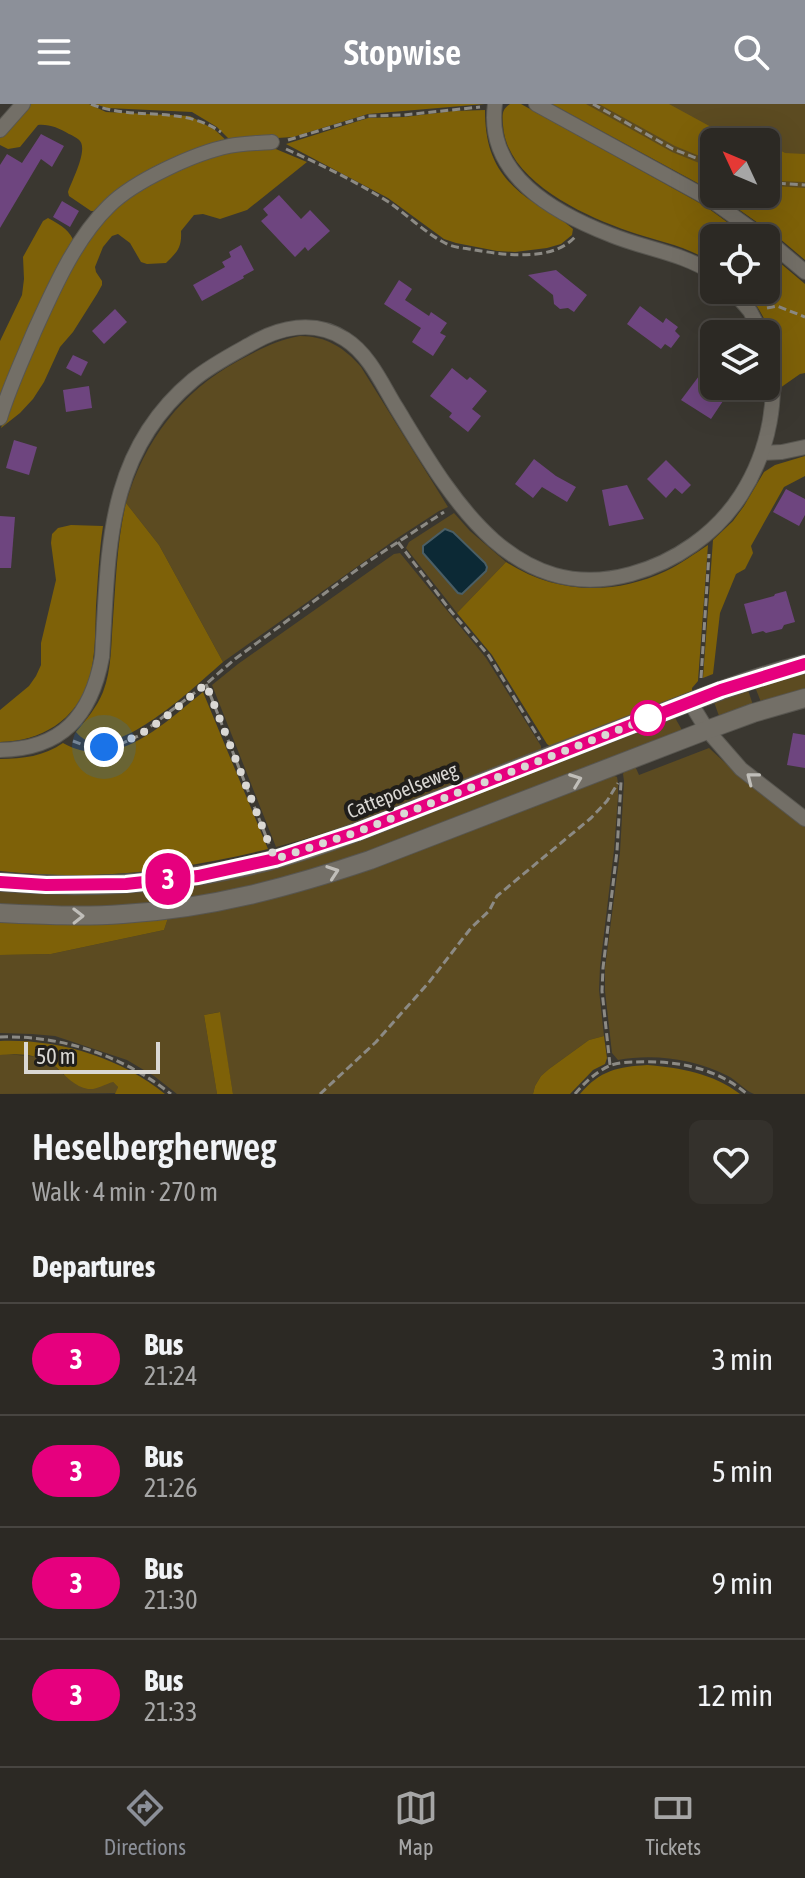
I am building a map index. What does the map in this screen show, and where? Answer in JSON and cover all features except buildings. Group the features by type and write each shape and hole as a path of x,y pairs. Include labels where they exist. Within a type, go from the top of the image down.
{"street":[{"path":"0,130 23,104"},
{"path":"536,104 711,200 744,224"},
{"path":"494,105 498,150 511,172 533,191 613,236 700,266"},
{"path":"0,418 21,360 55,285 100,215 119,197 177,163 233,145 272,142"},
{"path":"780,251 805,272"},
{"path":"0,750 33,747 48,742 73,722 88,703 102,657 109,540 119,493 128,466 150,428 177,395 201,374 271,334 293,328 318,328 347,340 368,362 458,504 495,541 531,565 563,577 589,580 634,573 673,557 712,530 738,500 762,453 771,400"},
{"path":"762,453 805,447"},
{"name":"Cattepoelseweg","path":"0,882 126,884 198,876 275,859 357,832 755,678 805,664"},
{"path":"0,913 65,916 139,913 271,891 370,860 707,730 805,698"},
{"path":"690,702 707,730 741,769 805,819"}],"path":[{"path":"91,104 107,110 191,114 216,128 233,145"},
{"path":"593,104 673,149 700,160"},
{"path":"272,142 294,139 368,116 494,105"},
{"path":"272,142 363,188 443,243 455,247 515,255 548,251 571,242 585,223"},
{"path":"780,183 805,185"},
{"path":"767,308 777,306 805,317"},
{"path":"61,733 89,747 121,744 138,736 247,650 366,563 458,504"},
{"path":"398,542 489,656 550,756"},
{"path":"701,678 710,543"},
{"path":"206,684 275,859"},
{"path":"320,1094 376,1042 489,911 497,896 591,818 621,780 620,824 602,980 610,1065"},
{"path":"0,1037 53,1040 95,1052 125,1063 171,1094"},
{"path":"575,1094 582,1085 610,1065 648,1061 677,1063 700,1069 726,1079 747,1094"}],"shaded area":[{"path":"31,104 89,104 106,112 190,116 215,130 228,142 97,211 91,211 69,196 68,192 82,152 77,138 54,127 38,125 20,147 8,149 0,145 0,138"},
{"path":"95,104 485,104 368,114 293,137 231,141 217,127 192,112 107,108"},
{"path":"510,104 521,104 700,203 700,208 708,208 730,224 700,224 700,256 610,224 569,205 549,193 517,163 507,145 503,125 505,108"},
{"path":"552,104 586,104 672,152 700,163 700,184"},
{"path":"560,104 805,104 805,252 775,208 780,208 780,128 700,128 700,179"},
{"path":"599,104 669,104 713,128 700,128 700,156"},
{"path":"485,110 491,153 504,175 523,195 573,229 572,235 561,244 515,252 444,239 388,198 286,144 368,118"},
{"path":"271,147 307,162 247,210 220,219 194,215 181,231 178,249 166,263 141,262 130,243 118,234 112,236 103,247 95,267 102,281 97,294 60,347 33,399 1,428 43,322 84,246 114,206 153,181 220,152"},
{"path":"780,150 805,154 805,182 780,181"},
{"path":"780,186 805,188 805,260 780,239 780,224 759,224 737,208 780,208"},
{"path":"48,218 65,229 75,244 0,405 0,341 22,295 23,257 43,221"},
{"path":"780,263 805,284 805,373 780,388 780,320 764,320 755,304 780,304"},
{"path":"300,336 334,344 361,367 448,507 396,539 223,662 159,545 126,503 154,439 182,403 238,361 260,349"},
{"path":"805,456 805,476 784,487 751,546 753,553 745,569 736,574 720,613 713,674 703,678 713,540 733,521 764,472 775,465"},
{"path":"126,503 159,545 223,662 152,720 109,741 90,742 76,732 98,703 108,674 119,546"},
{"path":"454,513 506,562 457,613 406,548 409,542","holes":["449,529 485,563 486,571 462,594"]},
{"path":"71,525 103,526 94,652 89,679 75,706 55,726 29,738 0,742 0,710 29,686 41,665 41,643 56,580 52,534 58,528"},
{"path":"708,545 698,681 692,691 551,747 492,655 457,613 506,562 525,573 565,586 605,588 626,585 666,571"},
{"path":"400,553 486,658 541,750 377,815 276,847 212,685 394,554"},
{"path":"805,673 805,689 761,702 755,687"},
{"path":"748,690 753,705 719,716 714,702"},
{"path":"203,692 268,849 203,863 137,872 69,875 0,871 0,759 33,756 63,743 83,751 102,752 120,748 156,730"},
{"path":"674,716 682,730 680,732 354,857 292,876 228,892 132,906 0,905 0,889 202,880"},
{"path":"709,748 805,826 805,1094 754,1094 728,1076 702,1065 660,1058 618,1060 612,1053 605,968 620,852 623,774 635,766 639,775"},
{"path":"613,775 617,777 618,797 599,990 604,1036 589,1040 549,1069 541,1076 533,1094 233,1094 219,1012 204,1015 217,1094 177,1094 127,1060 55,1036 0,1033 0,955 51,954 164,930 168,918 306,890"},
{"path":"168,918 164,930 51,954 0,955 0,921 84,924"},
{"path":"220,1012 233,1094 217,1094 204,1015"},
{"path":"604,1036 605,1064 593,1070 570,1094 533,1094 541,1076 549,1069 589,1040"},
{"path":"0,1041 44,1043 87,1053 128,1070 165,1094 115,1094 118,1087 113,1082 95,1089 83,1088 44,1059 22,1054 0,1055"},
{"path":"0,1055 40,1057 64,1075 113,1082 118,1087 116,1093 0,1094"},
{"path":"647,1065 696,1073 740,1094 580,1094 610,1071"}],"water":[{"path":"445,529 453,532 487,567 462,594 423,553 423,546"}],"bus line":[{"name":"3","path":"0,882 27,885 126,884 198,876 312,849 721,690 805,664"}],"route":[{"path":"104,747 138,736 206,684 275,859 312,849 662,713 648,718"}]}
